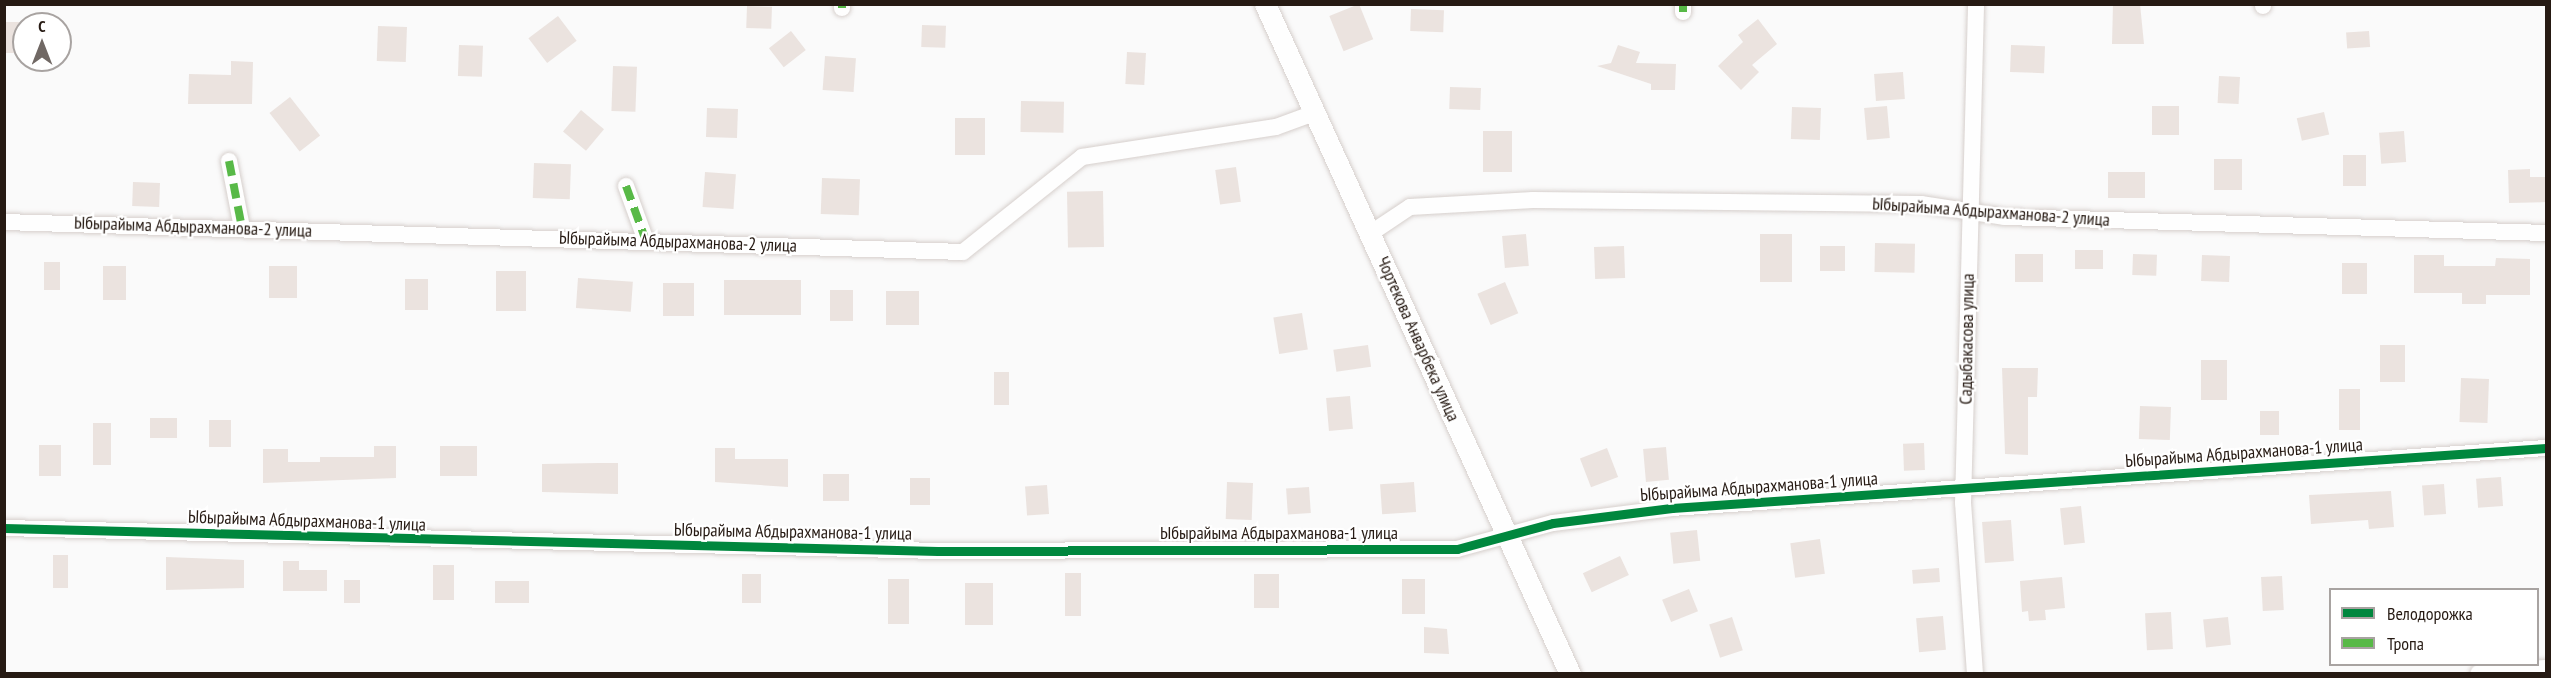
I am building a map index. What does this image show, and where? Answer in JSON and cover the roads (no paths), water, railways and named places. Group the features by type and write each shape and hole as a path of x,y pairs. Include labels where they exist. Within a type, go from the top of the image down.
{"street":[{"name":"Чортекова Анварбека улица","path":"1265,4 1371,233 1504,535 1570,674"},
{"name":"Садыбакасова улица","path":"1975,674 1964,490 1976,4"},
{"name":"Ыбырайыма Абдырахманова-2 улица","path":"4,222 963,252 1082,157 1275,127 1314,113"},
{"path":"229,161 242,228"},
{"path":"626,186 646,241"},
{"name":"Ыбырайыма Абдырахманова-2 улица","path":"1371,233 1410,207 1533,200 1921,204 1970,212 2040,218 2547,233"},
{"name":"Ыбырайыма Абдырахманова-1 улица","path":"4,528 938,551 1457,549 1552,523 1672,508 1964,490 2547,448"},
{"path":"2480,674 2547,670"}]}
